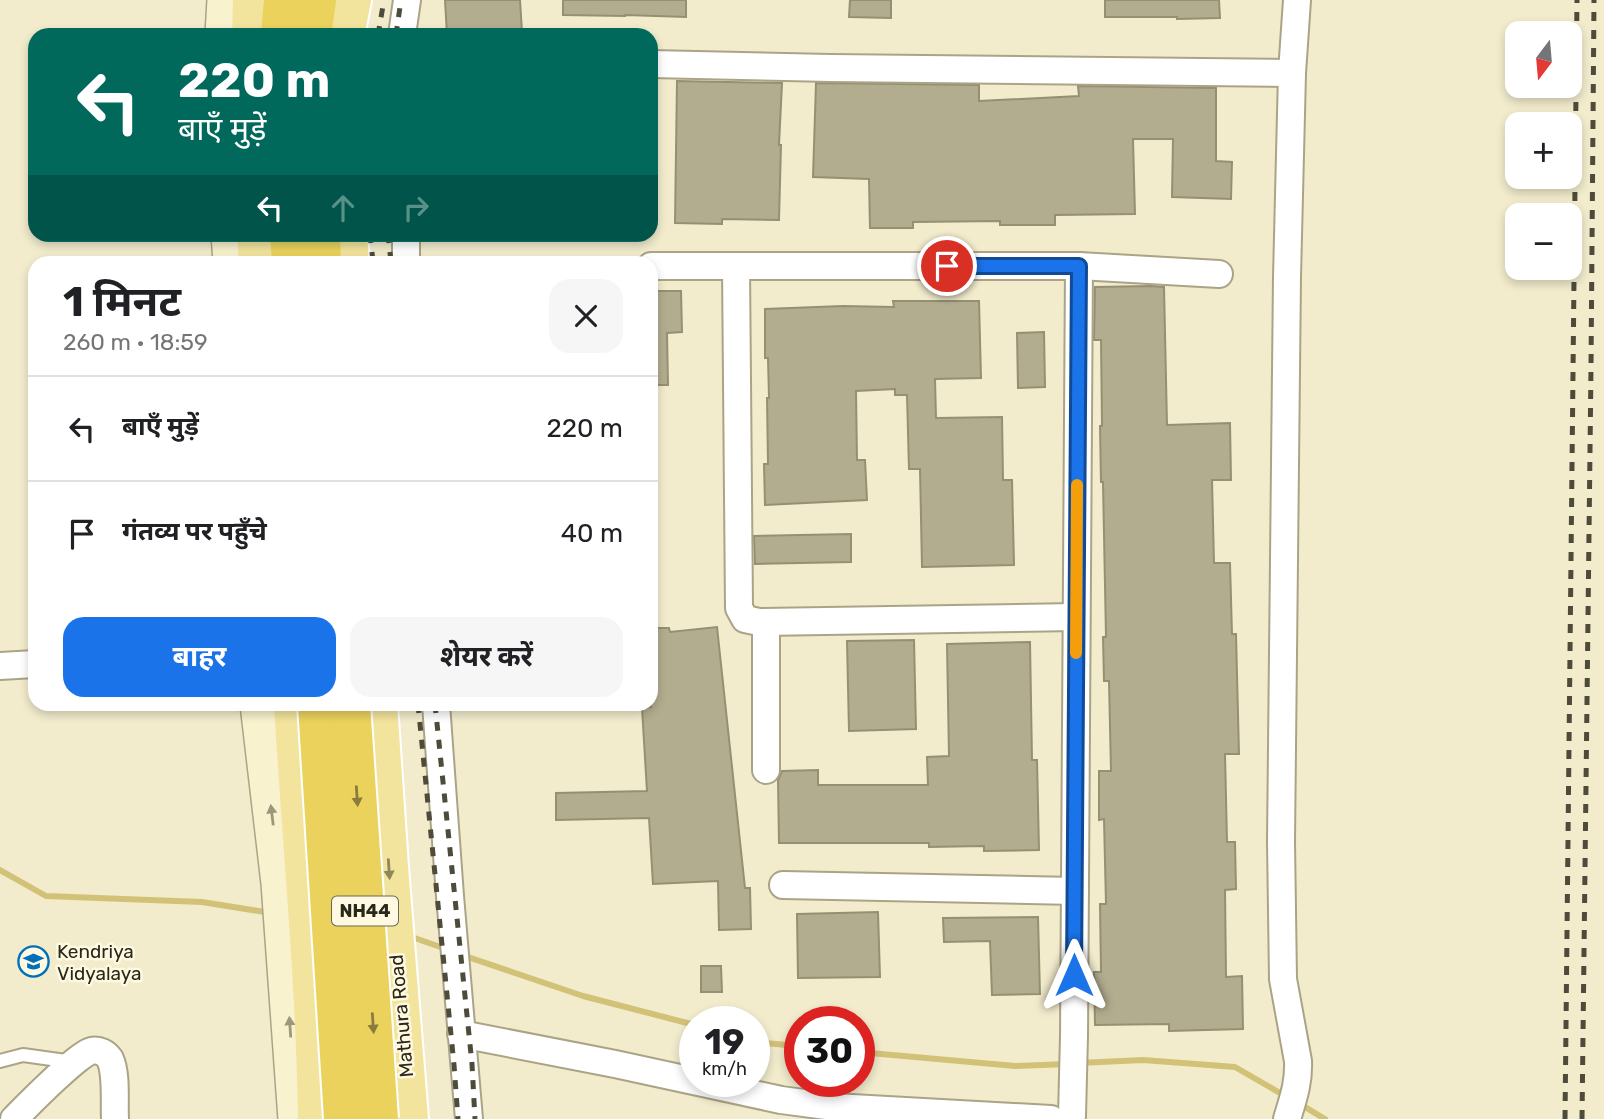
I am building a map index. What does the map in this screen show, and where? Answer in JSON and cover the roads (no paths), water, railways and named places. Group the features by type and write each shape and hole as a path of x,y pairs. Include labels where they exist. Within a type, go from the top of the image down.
{"highway":[{"path":"281,28 283,0"},
{"path":"313,28 317,0"},
{"name":"NH44","path":"317,711 343,1119"},
{"name":"Mathura Road","path":"351,711 379,1119"}],"main road":[{"path":"251,28 252,0"},
{"path":"346,28 352,0"},
{"path":"293,711 300,924 315,1041 317,1119"},
{"name":"Mathura Road","path":"379,711 409,1119"},
{"path":"296,757 382,757"}],"street":[{"path":"224,28 226,0"},
{"path":"403,28 407,0"},
{"path":"1292,1106 1299,1074 1283,979 1282,943 1287,332 1292,73 1297,0"},
{"path":"658,64 1292,73"},
{"path":"658,266 1079,266 1219,274"},
{"path":"736,266 739,608 745,619 766,622 1076,617"},
{"path":"1071,1114 1074,1036 1079,266"},
{"path":"766,622 766,770"},
{"path":"0,666 28,664"},
{"path":"260,711 280,883 300,924 297,1119"},
{"path":"437,711 469,1119"},
{"path":"783,885 1074,891"},
{"path":"461,1034 807,1104 1051,1119"},
{"path":"13,1119 73,1062 91,1051 100,1051 108,1056 113,1067 115,1119"}],"lane":[{"path":"0,1061 23,1055 73,1062"}],"waterway":[{"path":"0,870 46,896 202,902 271,913"},
{"path":"406,935 449,950"},
{"path":"462,955 583,996 679,1021"},
{"path":"770,1044 784,1045"},
{"path":"875,1053 1015,1066 1068,1064"},
{"path":"1079,1063 1143,1060 1235,1067 1287,1097"},
{"path":"1300,1104 1325,1119"}],"railway":[{"path":"379,28 384,0"},
{"path":"397,28 401,0"},
{"path":"1565,1119 1577,0"},
{"path":"1582,1119 1594,0"},
{"path":"371,242 372,256"},
{"path":"389,242 390,256"},
{"path":"419,711 458,1119"},
{"path":"436,711 472,1064 475,1119"}],"place":[{"name":"Kendriya Vidyalaya","path":"34,962"}]}
